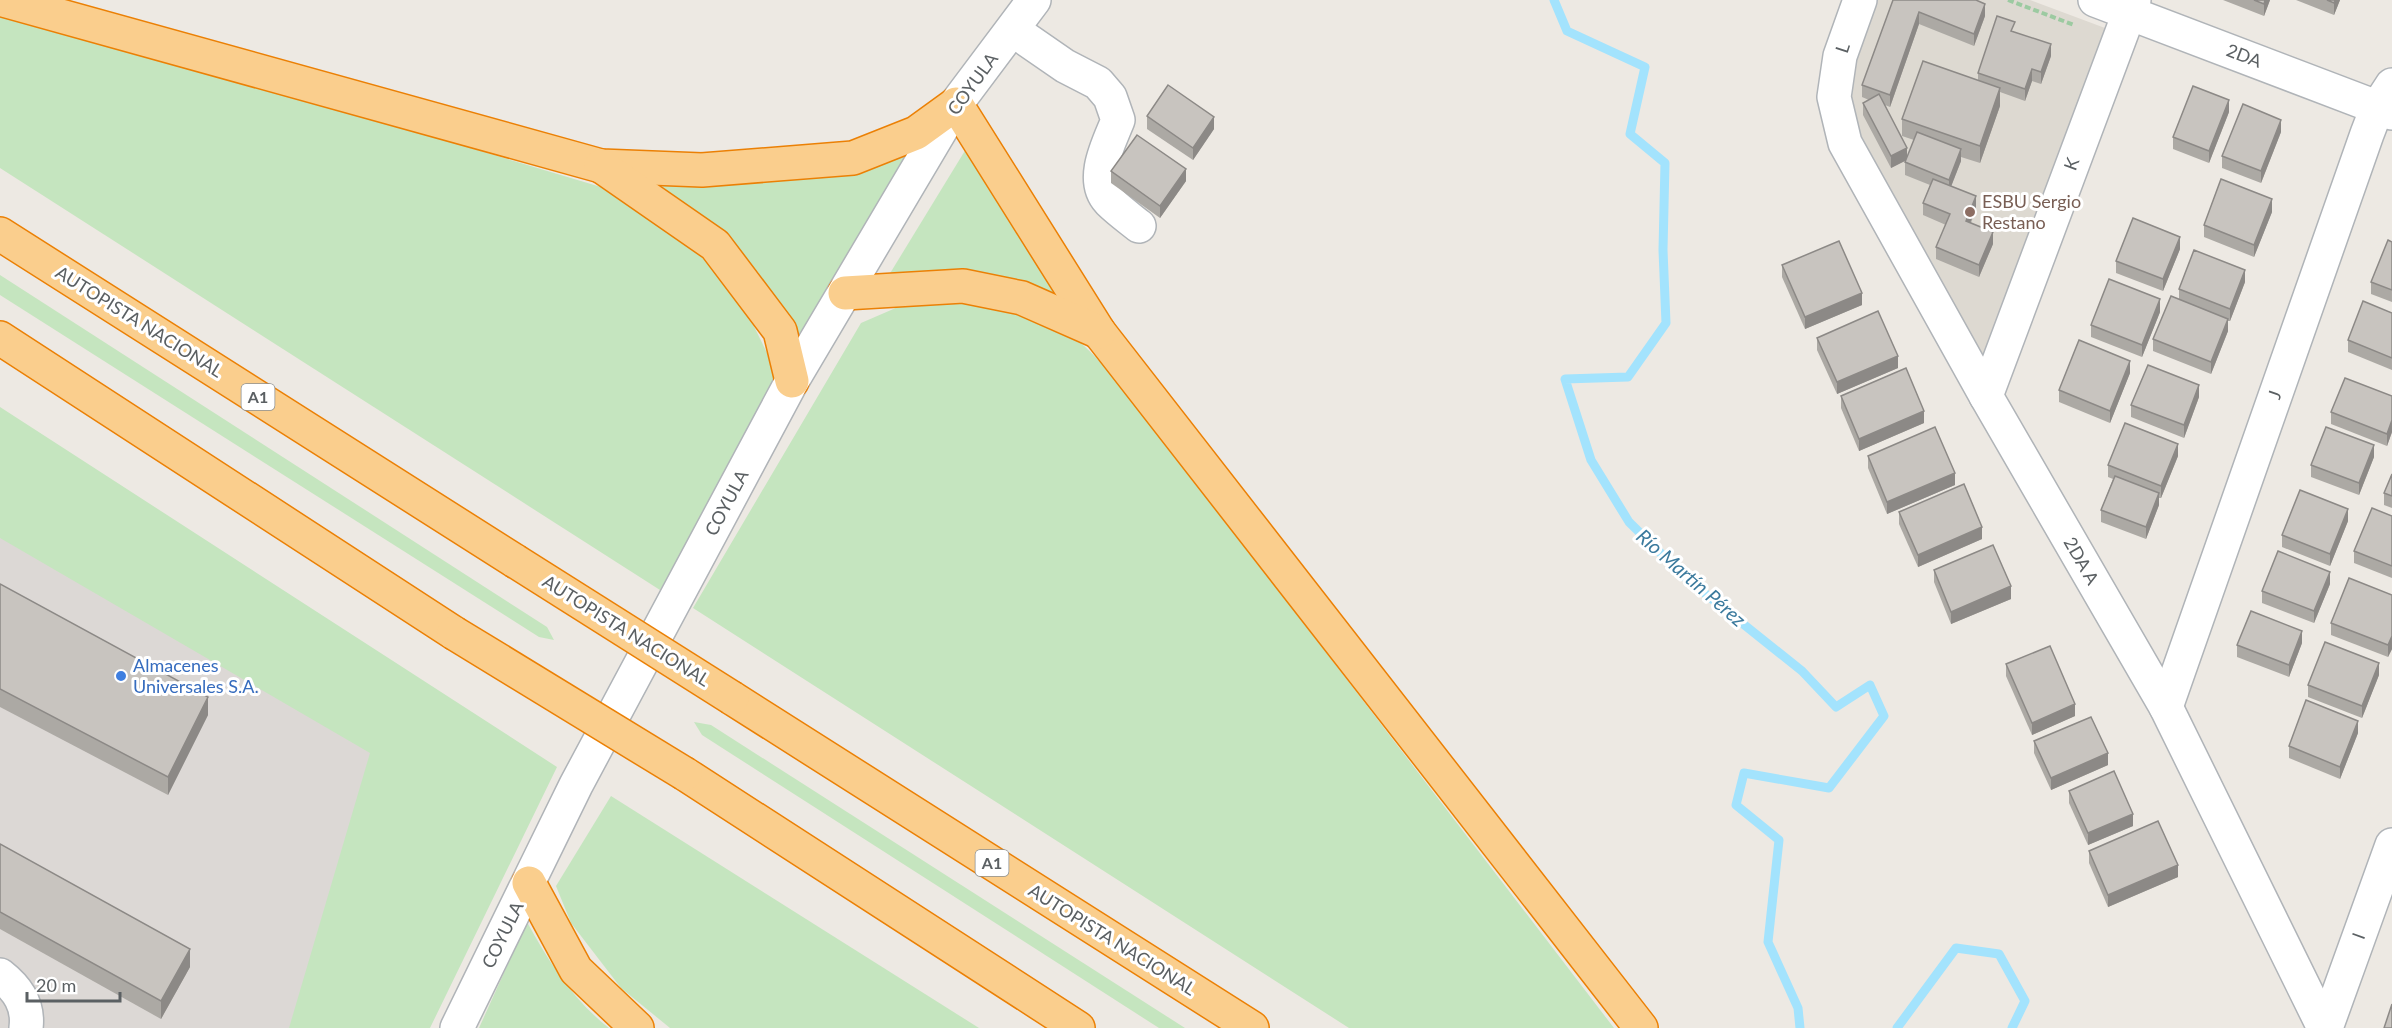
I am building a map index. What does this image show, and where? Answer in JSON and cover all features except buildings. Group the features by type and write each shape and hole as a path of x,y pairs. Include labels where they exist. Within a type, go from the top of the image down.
{"highway":[{"path":"3,0 601,166 702,170 853,158 916,133 956,104 1099,332 1641,1028"},
{"path":"601,166 715,245 780,331 792,381"},
{"name":"AUTOPISTA NACIONAL","path":"0,234 1252,1028"},
{"path":"845,293 963,286 1022,298 1099,332"},
{"path":"0,338 454,633 685,774 1078,1028"},
{"path":"529,883 576,970 637,1028"}],"street":[{"name":"COYULA","path":"457,1028 576,785 792,381 956,104 1034,0"},
{"name":"L","path":"1834,97 1840,56 1860,0"},
{"name":"2DA","path":"2095,0 2131,6 2387,102"},
{"name":"K","path":"1986,396 2131,6"},
{"path":"1012,30 1049,56 1098,83 1110,97 1118,120 1104,155 1100,183 1108,200 1139,226"},
{"name":"2DA A","path":"1834,97 1845,143 1986,396 2166,707 2325,1028"},
{"name":"J","path":"2166,707 2387,102"},
{"name":"I","path":"2325,1028 2392,845"},
{"path":"0,975 12,984 23,1001 26,1028"}],"shaded area":[{"name":"ESBU Sergio Restano","path":"1878,0 2030,0 2105,28 1982,363 1863,145 1851,105 1853,72"},
{"name":"Almacenes Universales S.A.","path":"0,536 484,817 427,1028 0,1028"}],"green space":[{"path":"0,7 611,190 657,216 709,264 744,306 767,353 777,389 660,590 0,168"},
{"path":"918,146 798,346 758,272 657,182"},
{"path":"966,149 1071,304 889,275"},
{"path":"0,275 547,627 554,640 539,637 0,295"},
{"path":"932,298 1022,312 1050,322 1082,344 1112,375 1614,1028 1349,1028 693,608 861,323 905,304"},
{"path":"0,407 557,767 430,1028 289,1028 370,753 0,538"},
{"path":"694,722 711,725 1185,1028 1159,1028 702,735"},
{"path":"611,796 979,1028 670,1028 621,988 571,923 556,886"},
{"path":"527,922 544,952 573,993 609,1028 479,1028"}],"waterway":[{"name":"Río Martín Pérez","path":"1554,0 1567,31 1645,67 1630,134 1665,163 1663,250 1666,323 1628,377 1565,379 1591,460 1629,522 1687,579 1802,671 1836,707 1870,685 1884,716 1829,788 1744,773 1736,805 1779,840 1768,942 1798,1008 1800,1028"},
{"name":"Río Martín Pérez","path":"1897,1028 1956,948 1999,954 2025,1001 2012,1028"}],"place":[{"name":"ESBU Sergio Restano","path":"1970,212"},
{"name":"Almacenes Universales S.A.","path":"121,676"}]}
